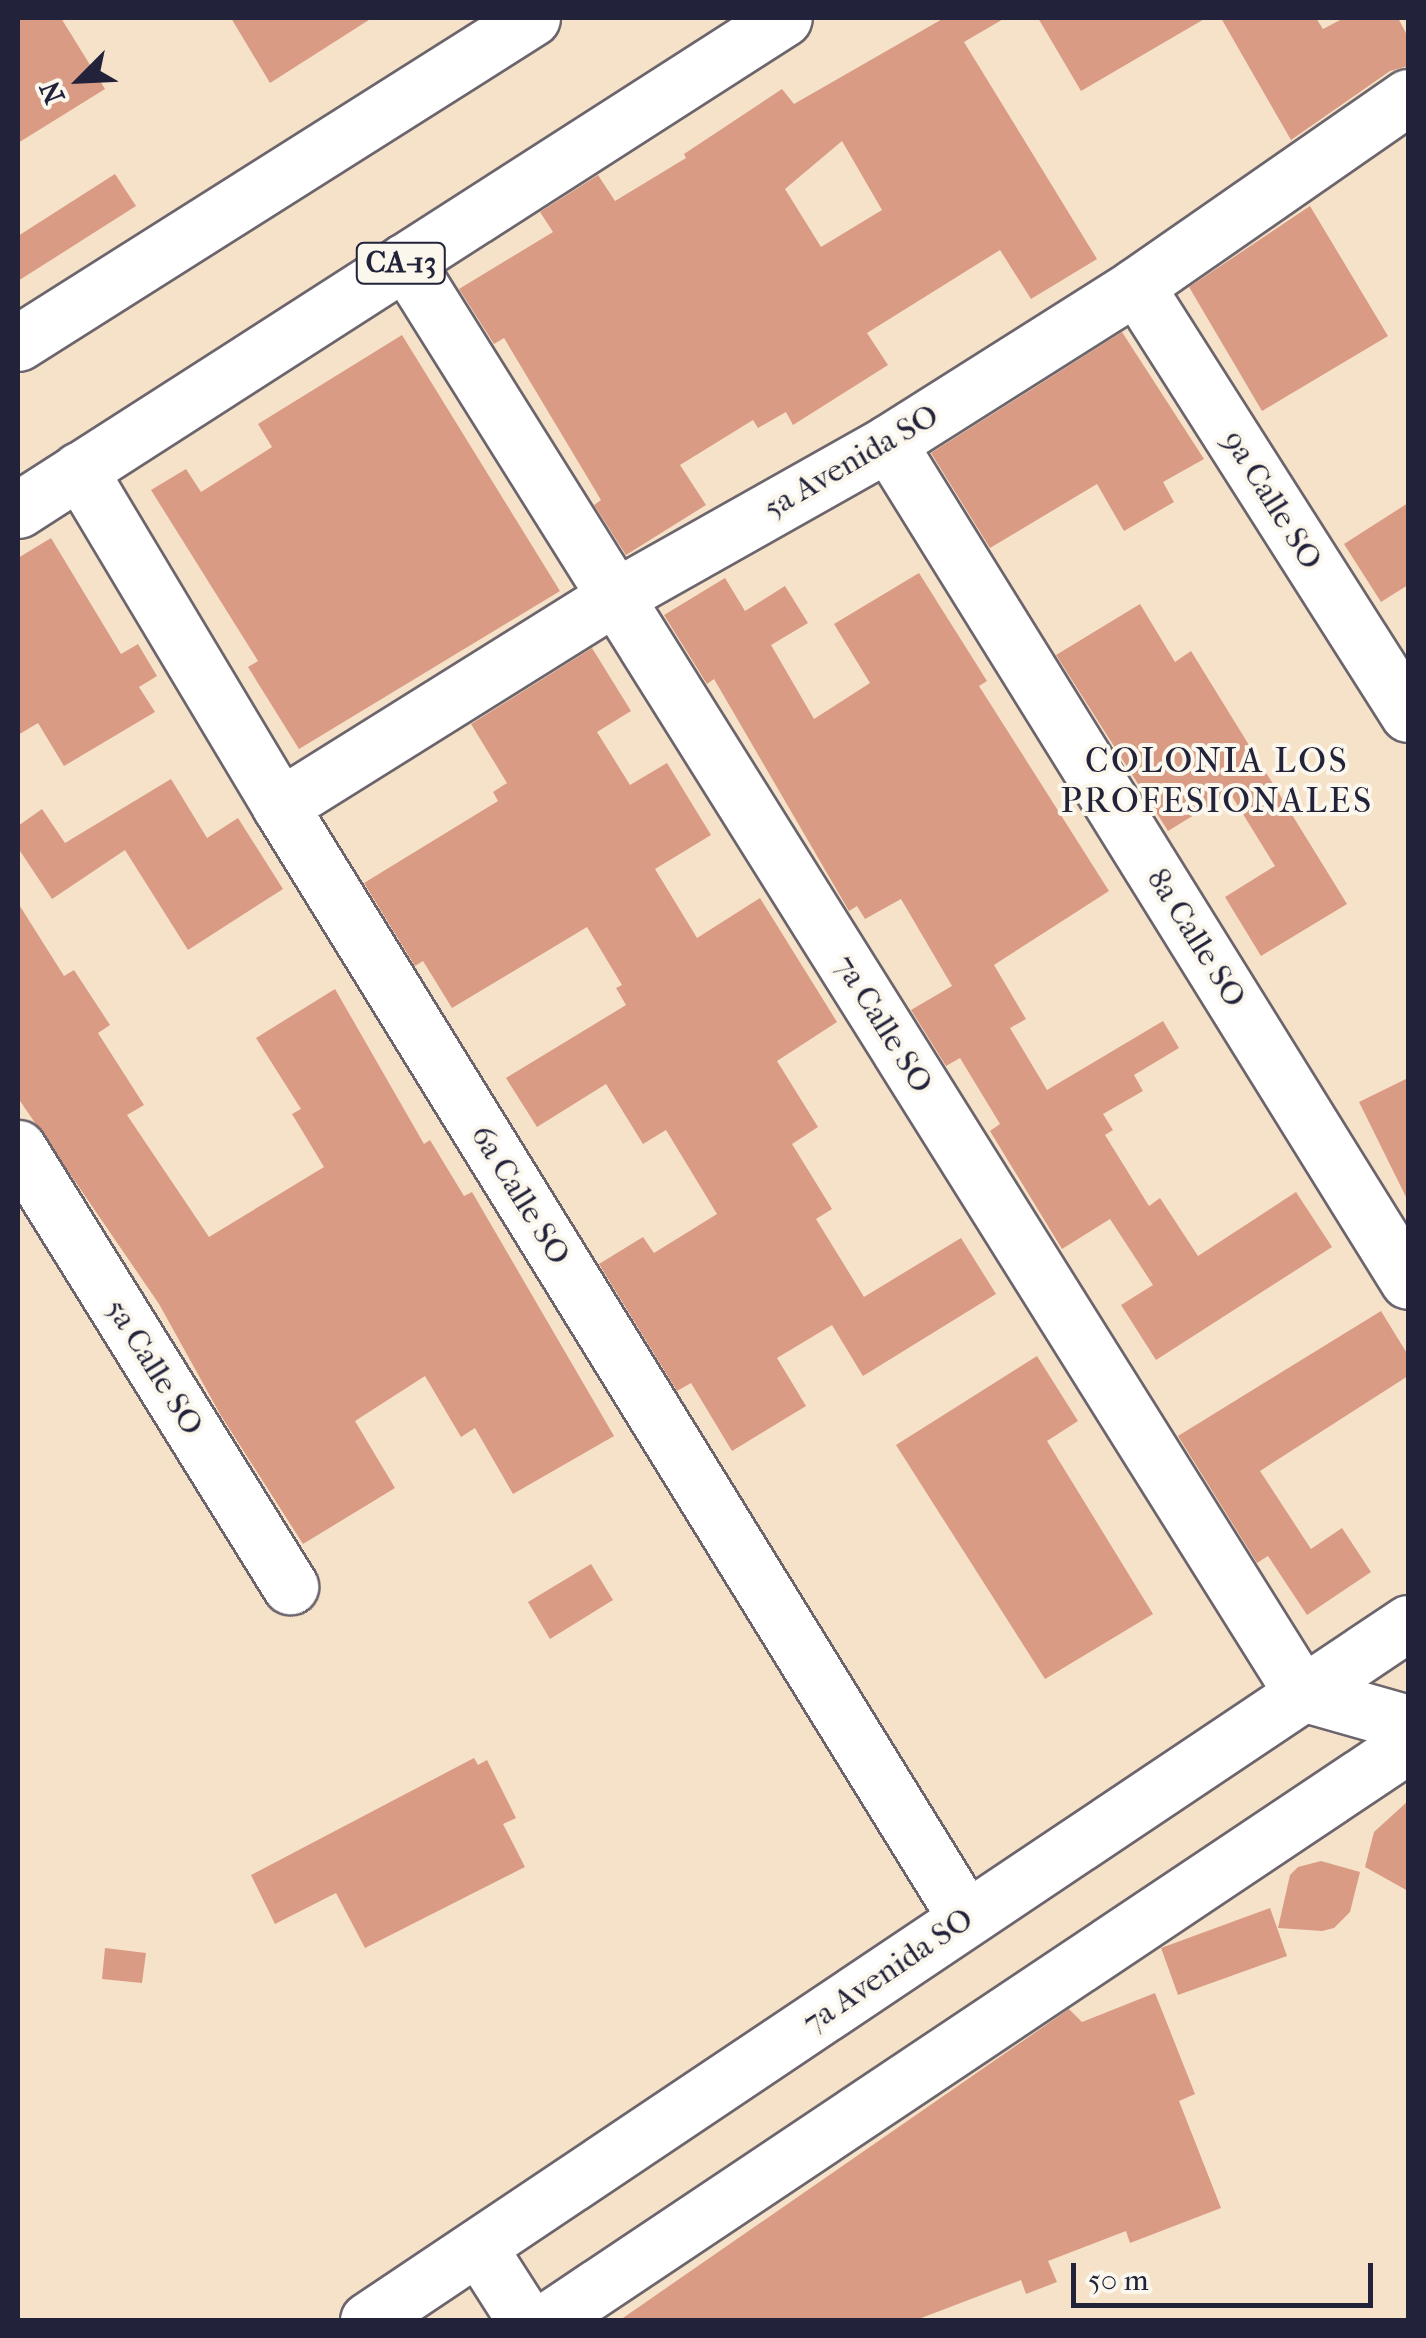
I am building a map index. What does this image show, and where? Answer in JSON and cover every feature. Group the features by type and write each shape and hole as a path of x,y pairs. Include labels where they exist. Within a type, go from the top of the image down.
{"main road":[{"path":"18,343 532,18"},
{"name":"CA-13","path":"18,510 784,18"},
{"name":"5a Avenida SO","path":"280,806 615,598 888,442 1136,286 1408,97"},
{"name":"7a Calle SO","path":"405,261 1302,1694"},
{"name":"9a Calle SO","path":"1136,286 1408,714"},
{"name":"8a Calle SO","path":"888,442 1408,1281"},
{"name":"6a Calle SO","path":"79,470 280,806 966,1918"},
{"name":"5a Calle SO","path":"18,1148 290,1586"},
{"name":"7a Avenida SO","path":"368,2320 1408,1623"},
{"path":"1302,1694 1408,1722"},
{"path":"548,2320 1408,1745"},
{"path":"479,2248 526,2320"}],"building":[{"path":"18,18 61,18 105,89 18,143"},
{"path":"231,18 372,18 270,83"},
{"path":"944,18 1005,18 964,42 1097,259 1031,299 1000,250 867,333 888,365 793,425 786,412 758,428 753,420 680,465 706,505 626,555 594,505 601,500 504,338 494,344 459,289 553,232 540,212 598,175 615,201 686,158 684,154 782,89 794,104","holes":["842,141 882,210 821,247 785,189"]},
{"path":"1038,18 1206,18 1081,91"},
{"path":"1221,18 1316,18 1323,29 1344,18 1398,18 1408,37 1408,66 1390,71 1291,140"},
{"path":"115,174 136,206 18,281 18,236"},
{"path":"1310,206 1388,336 1262,411 1189,287"},
{"path":"1122,332 1204,459 1163,482 1174,502 1124,531 1097,484 990,548 931,453"},
{"path":"402,335 560,591 299,749 248,667 258,661 151,490 186,469 201,492 272,447 258,424"},
{"path":"1408,503 1408,585 1381,602 1344,544"},
{"path":"51,538 121,654 138,644 157,676 139,687 155,712 64,766 38,723 18,735 18,558"},
{"path":"919,573 987,681 979,686 1109,891 994,965 1026,1019 1010,1028 1047,1090 1163,1021 1179,1048 1134,1075 1143,1091 1103,1114 1113,1130 1105,1135 1149,1206 1160,1198 1198,1256 1296,1192 1332,1247 1156,1360 1121,1305 1153,1285 1110,1219 1062,1249 990,1131 1000,1124 960,1058 946,1066 911,1010 952,986 901,899 865,919 857,906 849,911 714,679 707,684 664,615 725,578 745,611 785,586 808,623 771,645 814,719 870,683 834,624"},
{"path":"1140,604 1175,662 1191,651 1347,904 1261,956 1225,897 1275,866 1230,793 1168,831 1056,655"},
{"path":"592,648 631,711 597,732 630,785 667,763 711,835 655,869 697,938 760,898 837,1022 777,1061 818,1127 792,1144 832,1209 816,1219 864,1297 961,1238 996,1294 863,1376 832,1325 777,1358 806,1406 732,1451 691,1383 677,1391 599,1264 643,1237 654,1253 717,1214 666,1130 643,1144 606,1084 537,1127 506,1078 626,1005 616,988 622,985 587,927 452,1008 423,961 415,966 364,883 498,801 493,792 507,783 471,724"},
{"path":"171,779 207,838 238,818 283,889 188,950 125,850 52,899 18,848 18,826 42,809 65,843"},
{"path":"18,903 64,976 74,970 110,1025 98,1033 144,1105 127,1115 209,1237 324,1167 292,1114 301,1109 256,1038 335,989 424,1144 430,1140 464,1196 472,1192 614,1436 513,1494 475,1428 461,1437 425,1376 355,1421 395,1488 303,1544 220,1414 159,1304 18,1098"},
{"path":"1408,1078 1408,1201 1359,1102"},
{"path":"1381,1311 1408,1355 1408,1376 1260,1471 1311,1549 1342,1528 1371,1572 1307,1615 1268,1556 1257,1563 1178,1436"},
{"path":"1037,1356 1078,1421 1047,1441 1153,1614 1045,1679 896,1445"},
{"path":"591,1564 613,1600 550,1639 528,1602"},
{"path":"474,1758 478,1765 487,1760 516,1818 503,1824 525,1867 365,1948 336,1893 275,1924 251,1875"},
{"path":"1408,1801 1408,1891 1365,1867 1374,1832"},
{"path":"1321,1861 1360,1872 1350,1912 1334,1928 1322,1931 1278,1928 1290,1875 1298,1867"},
{"path":"1270,1908 1287,1956 1178,1995 1161,1948"},
{"path":"105,1948 146,1953 142,1983 102,1979"},
{"path":"1155,1993 1195,2094 1179,2101 1221,2208 1130,2243 1126,2231 1048,2261 1057,2282 1026,2294 1021,2280 916,2320 620,2320 1069,2009 1082,2022"}],"district":[{"name":"COLONIA LOS PROFESIONALES","path":"1217,781"}]}
